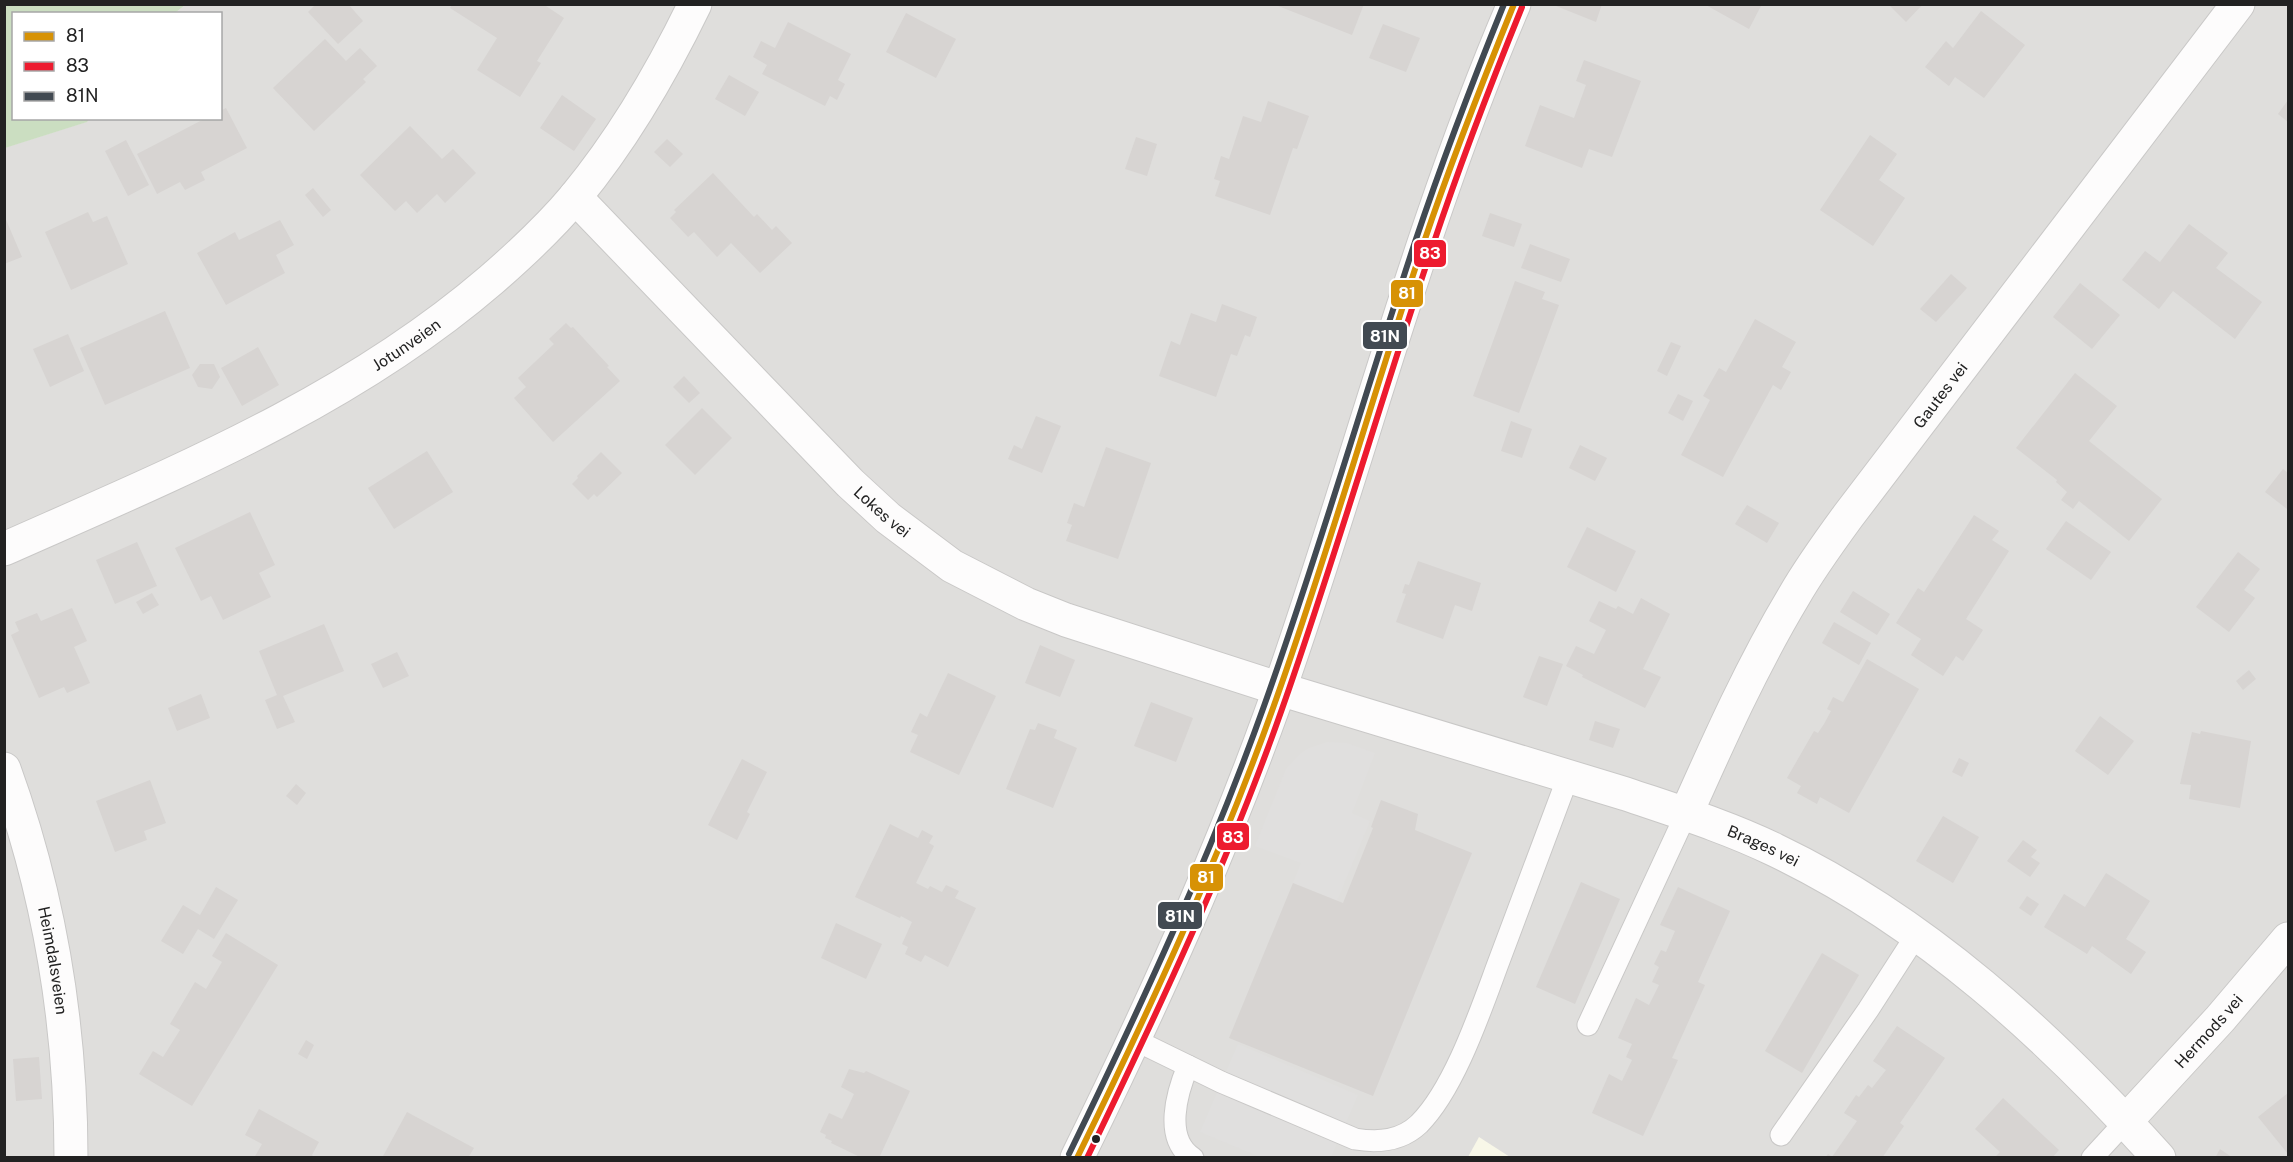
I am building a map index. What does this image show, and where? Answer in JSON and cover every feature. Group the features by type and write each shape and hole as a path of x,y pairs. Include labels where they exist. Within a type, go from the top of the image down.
{"street":[{"name":"Jotunveien","path":"4,549 210,457 288,417 367,372 468,300 528,246 575,197 636,112 695,4"},
{"path":"1077,1158 1242,795 1280,689 1445,183 1514,4"},
{"name":"Gautes vei","path":"1686,814 1747,682 1784,612 1814,564 1848,516 2238,4"},
{"name":"Lokes vei","path":"575,197 850,483 888,518 944,560 992,587 1066,620 1280,689"},
{"name":"Brages vei","path":"1280,689 1686,814 1773,849 1808,866 1850,890 1917,934 1993,993 2032,1027 2126,1121 2159,1158"},
{"name":"Heimdalsveien","path":"4,769 17,802 32,858 54,958 63,1016 69,1080 71,1158"},
{"name":"Hermods vei","path":"2126,1121 2213,1027 2289,939"}],"lane":[{"path":"1133,1039 1221,1082 1355,1139 1374,1142 1389,1140 1405,1134 1418,1125 1440,1095 1473,1029 1568,777"},
{"path":"1588,1025 1686,814"},
{"path":"1781,1135 1868,1010 1917,934"},
{"path":"1188,1066 1180,1084 1176,1127 1177,1139 1183,1150 1193,1158"},
{"path":"2092,1158 2126,1121"}],"shaded area":[{"path":"185,5 2288,5 2288,1157 5,1157 4,148 88,120 222,120 222,12 176,12"},
{"path":"1327,742 1347,743 1375,753 1352,813 1370,821 1337,901 1293,883 1301,863 1255,846 1286,769 1301,753"},
{"path":"1238,1044 1358,1095 1331,1157 1260,1157 1200,1132"},
{"path":"1479,1137 1510,1157 1468,1157"}],"green space":[{"path":"5,4 185,5 176,12 12,12 12,120 88,120 5,148"}],"building":[{"path":"316,4 348,4 363,21 338,44 308,12"},
{"path":"452,4 543,4 564,18 537,61 541,63 520,97 477,70 497,38 450,8"},
{"path":"1273,4 1364,4 1352,35"},
{"path":"1557,4 1602,4 1596,22 1556,6"},
{"path":"1704,4 1762,4 1749,29"},
{"path":"1888,4 1923,4 1906,22"},
{"path":"1981,11 2025,45 1984,98 1955,77 1949,86 1925,67 1946,41 1953,48"},
{"path":"906,13 956,39 936,78 886,52"},
{"path":"788,22 851,54 838,80 845,84 837,100 830,96 825,106 762,74 767,65 753,57 761,41 775,48"},
{"path":"1383,24 1420,38 1406,72 1369,58"},
{"path":"325,39 346,61 360,48 377,66 363,79 366,82 314,131 273,88"},
{"path":"1584,60 1641,81 1612,157 1589,149 1582,168 1525,146 1540,105 1574,118 1586,85 1576,81"},
{"path":"729,75 759,92 745,116 715,99"},
{"path":"562,95 596,119 574,151 540,128"},
{"path":"2288,100 2288,122 2278,114"},
{"path":"1268,101 1309,116 1297,149 1293,148 1270,215 1215,196 1220,181 1214,179 1221,156 1229,159 1243,116 1261,122"},
{"path":"226,108 247,148 201,172 205,180 185,190 180,182 157,194 137,154 202,120 222,120 222,110"},
{"path":"410,126 442,159 453,149 476,173 445,203 437,194 417,213 406,201 395,211 360,175"},
{"path":"1870,135 1897,154 1879,180 1905,198 1873,246 1820,210"},
{"path":"1136,137 1157,144 1147,176 1125,169"},
{"path":"667,139 683,154 670,167 654,152"},
{"path":"126,140 149,185 128,196 105,151"},
{"path":"713,173 754,217 757,214 772,230 776,226 792,243 760,273 731,243 717,257 694,232 688,237 670,218 676,212 674,210"},
{"path":"313,188 331,210 323,217 305,195"},
{"path":"88,212 93,222 107,216 128,264 71,290 45,232"},
{"path":"1490,213 1522,224 1514,247 1482,236"},
{"path":"4,215 22,257 4,264"},
{"path":"280,220 294,245 276,255 285,273 226,305 197,253 235,232 239,240"},
{"path":"2189,224 2228,253 2216,268 2262,302 2235,339 2173,291 2159,309 2122,280 2145,251 2160,262"},
{"path":"1530,244 1570,259 1561,282 1521,268"},
{"path":"1951,274 1967,288 1936,322 1920,309"},
{"path":"1515,281 1545,292 1542,299 1559,305 1519,413 1473,396"},
{"path":"2080,283 2120,315 2092,349 2053,317"},
{"path":"1222,304 1257,317 1250,337 1245,335 1237,356 1231,354 1216,397 1159,376 1171,341 1180,345 1191,313 1216,322"},
{"path":"165,311 190,368 105,405 80,348"},
{"path":"1755,319 1796,342 1782,367 1791,372 1781,390 1773,385 1723,477 1681,455 1710,400 1703,396 1719,368 1726,372"},
{"path":"566,323 571,328 573,327 620,381 553,442 514,398 526,387 518,378 554,344 549,339"},
{"path":"68,334 84,371 50,387 33,349"},
{"path":"1671,342 1681,346 1667,376 1657,371"},
{"path":"258,347 279,385 242,406 221,368"},
{"path":"200,364 214,364 220,377 212,389 198,387 192,375"},
{"path":"2075,373 2117,406 2089,441 2162,499 2129,541 2079,501 2073,509 2061,500 2067,492 2056,482 2057,480 2016,448"},
{"path":"684,376 700,393 689,403 673,387"},
{"path":"1678,394 1693,401 1683,421 1668,413"},
{"path":"702,408 732,438 695,475 665,445"},
{"path":"1036,416 1061,426 1042,473 1008,459 1014,445 1022,449"},
{"path":"1511,421 1532,429 1522,458 1501,451"},
{"path":"1580,445 1607,458 1595,481 1569,468"},
{"path":"1106,447 1151,463 1118,559 1066,541 1072,525 1067,523 1074,503 1084,507"},
{"path":"427,451 453,492 394,529 368,488"},
{"path":"601,452 622,473 597,497 594,494 588,500 572,484"},
{"path":"2283,469 2288,473 2287,509 2265,492"},
{"path":"1747,505 1779,523 1767,543 1735,524"},
{"path":"250,512 275,565 259,573 271,597 223,620 211,596 201,601 175,548"},
{"path":"1974,515 1999,531 1992,540 2009,551 1966,619 1983,630 1963,661 1956,656 1943,676 1911,655 1921,639 1896,623 1918,588 1924,592"},
{"path":"2066,521 2111,552 2091,580 2046,549"},
{"path":"1587,527 1636,551 1616,592 1567,567"},
{"path":"137,542 157,586 115,604 96,560"},
{"path":"2238,552 2260,569 2244,590 2255,598 2229,632 2196,607"},
{"path":"1418,561 1481,583 1472,611 1455,605 1443,639 1396,622 1406,594 1402,593 1405,584 1409,585"},
{"path":"1853,591 1890,614 1877,635 1840,612"},
{"path":"152,593 159,605 143,614 136,602"},
{"path":"1641,598 1670,614 1643,669 1661,677 1645,708 1582,677 1583,675 1566,666 1576,646 1594,654 1606,630 1589,621 1599,601 1616,609 1618,606 1633,614"},
{"path":"72,608 87,641 74,647 90,683 67,693 64,687 39,698 11,635 19,631 15,622 37,613 41,621"},
{"path":"1834,622 1871,643 1859,665 1822,643"},
{"path":"324,624 344,671 283,696 295,722 277,729 265,700 277,695 259,651"},
{"path":"1040,645 1075,660 1060,697 1025,683"},
{"path":"397,652 409,676 383,688 371,664"},
{"path":"1539,656 1563,664 1547,706 1523,697"},
{"path":"1867,659 1919,689 1849,813 1820,797 1817,804 1797,793 1801,786 1787,778 1814,731 1818,733 1824,724 1831,711 1827,709 1833,697 1843,702"},
{"path":"2249,670 2256,679 2243,690 2236,681"},
{"path":"948,673 996,696 959,775 910,752 918,735 911,732 920,713 927,717"},
{"path":"201,694 210,718 177,731 168,708"},
{"path":"1151,702 1193,718 1176,762 1134,746"},
{"path":"2100,716 2134,741 2108,775 2075,751"},
{"path":"1595,721 1620,729 1613,748 1589,740"},
{"path":"1038,723 1057,730 1054,738 1077,748 1053,808 1006,789 1030,729 1035,730"},
{"path":"2201,731 2251,741 2240,808 2189,799 2191,785 2180,784 2192,732 2200,734"},
{"path":"1959,758 1969,763 1962,777 1952,772"},
{"path":"742,759 767,772 747,812 750,814 737,840 708,825"},
{"path":"150,780 166,823 144,831 147,840 115,852 96,801"},
{"path":"296,784 306,793 297,805 286,796"},
{"path":"1381,800 1418,814 1415,830 1472,853 1373,1096 1229,1038 1293,883 1343,903 1373,828 1371,827"},
{"path":"1943,816 1979,837 1953,883 1916,861"},
{"path":"890,824 918,838 922,830 933,836 929,843 934,846 916,883 942,892 946,885 959,891 955,898 976,908 948,967 925,955 921,962 905,954 908,947 902,944 912,922 855,897"},
{"path":"2023,840 2037,850 2031,857 2040,863 2030,877 2007,861"},
{"path":"2106,873 2150,901 2126,939 2146,952 2131,974 2092,946 2087,954 2044,927 2064,894 2085,907"},
{"path":"1581,882 1620,899 1575,1004 1536,987"},
{"path":"216,887 238,900 214,939 198,929 183,954 161,941 183,905 200,915"},
{"path":"1678,887 1730,911 1698,982 1705,985 1672,1058 1678,1060 1643,1136 1592,1113 1609,1074 1622,1081 1632,1060 1626,1057 1632,1044 1618,1038 1636,998 1649,1005 1659,985 1652,982 1659,967 1654,964 1661,950 1666,952 1675,931 1660,925"},
{"path":"2027,896 2039,904 2031,916 2019,908"},
{"path":"836,923 882,944 866,979 821,958"},
{"path":"226,933 278,965 192,1106 139,1074 153,1051 163,1057 180,1030 170,1024 195,982 206,989 222,962 212,956"},
{"path":"1822,953 1859,975 1802,1073 1765,1051"},
{"path":"1897,1026 1945,1058 1900,1123 1904,1126 1882,1158 1825,1158 1828,1154 1832,1157 1857,1121 1844,1113 1856,1095 1859,1097 1868,1085 1872,1088 1886,1070 1873,1061"},
{"path":"306,1040 314,1045 307,1059 298,1054"},
{"path":"39,1057 42,1099 16,1101 13,1059"},
{"path":"849,1069 864,1073 866,1071 910,1091 879,1158 862,1158 831,1143 832,1141 825,1138 826,1135 820,1132 829,1113 842,1119 849,1105 854,1094 841,1087"},
{"path":"2288,1093 2288,1154 2258,1117"},
{"path":"2003,1098 2059,1150 2052,1158 1994,1158 2000,1152 1975,1129"},
{"path":"259,1109 319,1142 312,1155 315,1158 254,1158 262,1144 245,1135"},
{"path":"407,1112 474,1148 468,1158 382,1158"},
{"path":"2220,1149 2233,1158 2215,1158"}],"transit line":[{"name":"81N","path":"1069,1154 1122,1044 1197,877 1243,763 1304,591 1425,212 1504,4"},
{"name":"81","path":"1077,1158 1181,936 1252,766 1312,592 1434,212 1514,4"},
{"name":"83","path":"1087,1158 1191,936 1261,766 1321,594 1443,215 1522,7"}]}
